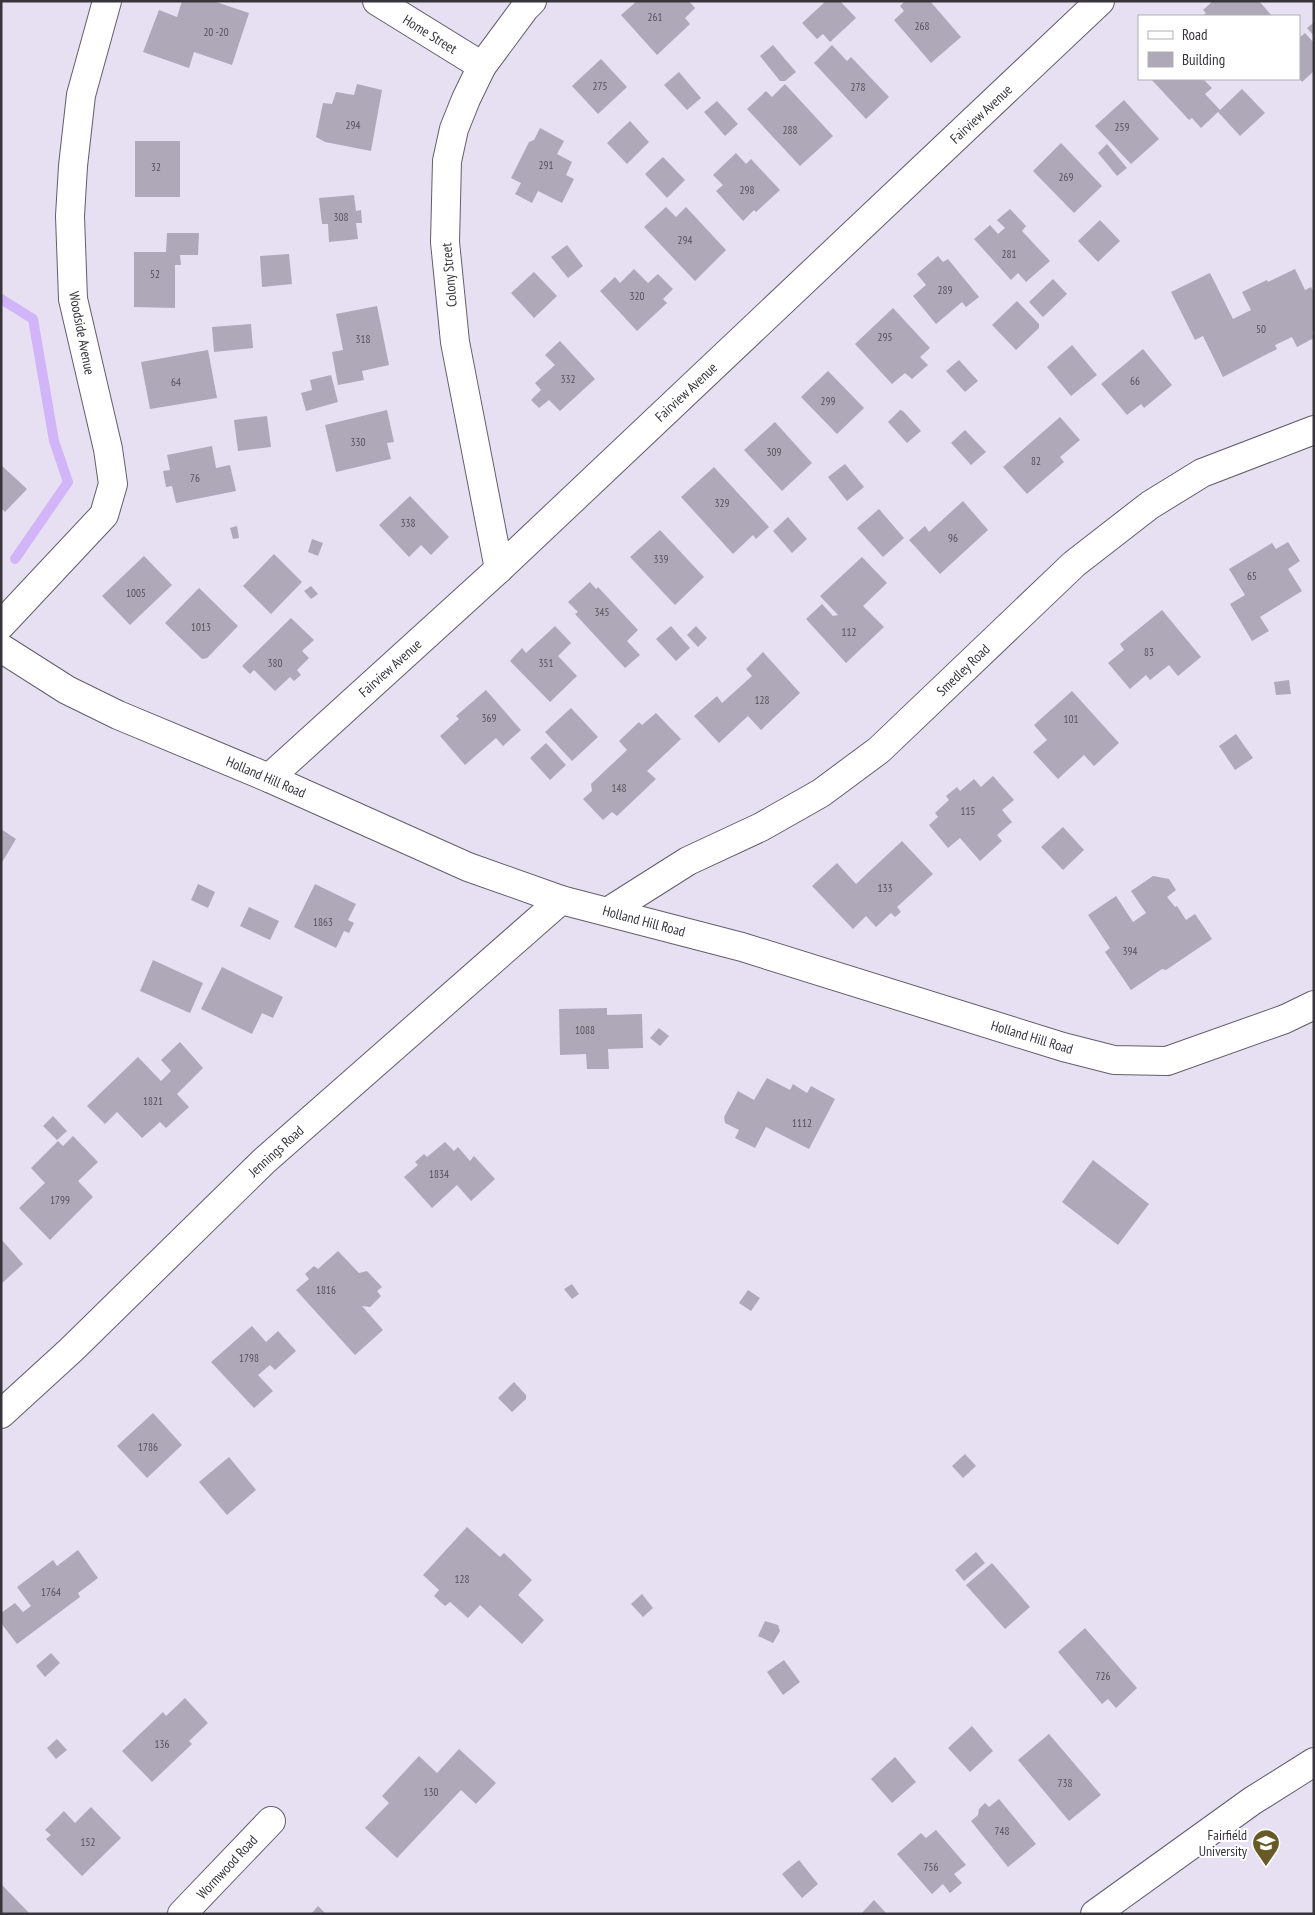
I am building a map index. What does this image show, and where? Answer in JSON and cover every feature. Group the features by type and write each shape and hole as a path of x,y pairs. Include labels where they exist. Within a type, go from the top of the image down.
{"street":[{"name":"Woodside Avenue","path":"1,625 104,516 113,484 108,449 73,299 70,216 73,166 81,95 107,1"},
{"name":"Home Street","path":"377,1 482,66"},
{"name":"Colony Street","path":"499,569 455,342 445,242 446,179 454,129 466,99 482,66 532,1"},
{"name":"Fairview Avenue","path":"269,778 499,569 1100,1"},
{"name":"Smedley Road","path":"609,911 688,862 761,827 821,793 858,766 879,750 1074,564 1150,505 1202,472 1314,430"},
{"name":"Holland Hill Road","path":"1,648 67,690 118,716 269,778 468,867 561,900 742,947 1062,1047 1114,1060 1168,1061 1276,1022 1314,1005"},
{"name":"Jennings Road","path":"1,1414 71,1350 264,1161 561,900"},
{"path":"1096,1914 1252,1801 1314,1762"},
{"name":"Wormwood Road","path":"182,1914 271,1821"}],"building":[{"path":"182,1 213,1 249,13 232,65 194,52 189,68 143,52 159,10 177,17"},
{"path":"637,1 689,1 695,8 685,18 690,24 657,55 621,15"},
{"path":"826,1 840,1 856,18 830,42 823,34 817,39 802,23"},
{"path":"905,1 930,1 961,37 931,63 894,20 904,11 900,6"},
{"path":"1213,1 1259,1 1271,15 1203,15 1206,13 1203,10"},
{"path":"1314,22 1314,36 1307,28"},
{"path":"1305,33 1314,43 1314,71 1302,82 1300,79 1300,37"},
{"path":"773,45 796,72 785,81 780,81 760,56"},
{"path":"832,45 847,61 851,57 889,97 866,119 814,63"},
{"path":"601,59 627,87 598,114 572,86"},
{"path":"679,72 701,98 687,110 664,85"},
{"path":"1152,80 1204,80 1212,88 1205,94 1220,110 1242,89 1265,113 1240,136 1218,112 1201,128 1192,118 1189,120"},
{"path":"357,84 382,90 371,151 325,142 316,137 323,103 332,104 336,92 354,95"},
{"path":"785,84 833,136 800,166 747,109 766,91 772,97"},
{"path":"1124,100 1159,139 1131,164 1095,126"},
{"path":"717,101 738,124 725,136 704,112"},
{"path":"630,121 649,142 627,164 607,143"},
{"path":"540,128 564,141 557,154 572,162 566,175 574,179 562,203 538,191 532,203 515,194 521,183 511,178 529,142 534,140"},
{"path":"135,141 180,141 180,197 135,197"},
{"path":"1061,143 1102,186 1074,213 1033,171"},
{"path":"1107,144 1127,168 1117,176 1098,153"},
{"path":"736,153 746,164 751,159 780,190 743,221 716,191 723,185 713,175"},
{"path":"663,157 685,180 667,198 645,174"},
{"path":"354,195 356,211 361,210 362,223 356,223 358,239 329,242 328,224 322,224 319,198"},
{"path":"666,207 676,217 686,207 726,250 695,281 644,227"},
{"path":"1010,209 1026,226 1022,231 1050,261 1026,282 1018,273 1011,280 974,239 990,225 998,234 1005,228 997,220"},
{"path":"1100,220 1120,241 1098,262 1078,241"},
{"path":"167,233 199,233 198,255 180,255 181,265 175,265 175,308 134,307 134,252 166,252"},
{"path":"567,245 583,266 568,278 551,257"},
{"path":"289,254 292,284 262,287 260,256"},
{"path":"938,256 943,262 948,259 979,297 966,307 962,302 936,324 913,296 926,285 917,274"},
{"path":"634,269 648,283 658,274 673,289 663,299 667,303 637,331 600,291 615,277 620,283"},
{"path":"1295,269 1305,290 1311,287 1314,293 1314,331 1312,332 1314,338 1297,347 1292,337 1275,345 1277,349 1223,377 1203,336 1195,340 1171,292 1210,273 1233,319 1251,310 1242,292"},
{"path":"534,272 557,296 534,318 511,293"},
{"path":"1053,279 1067,294 1043,317 1029,302"},
{"path":"1017,301 1039,324 1039,328 1016,350 992,325"},
{"path":"377,306 389,365 362,371 364,380 338,385 332,352 343,350 336,314"},
{"path":"893,308 930,348 920,357 928,365 912,379 905,373 892,384 855,344"},
{"path":"251,324 253,348 214,352 212,327"},
{"path":"560,341 595,379 560,411 549,400 539,408 531,400 541,390 535,383 555,365 545,355"},
{"path":"1072,345 1097,375 1071,396 1047,367"},
{"path":"1143,349 1172,385 1144,408 1141,404 1127,415 1101,384"},
{"path":"208,350 217,398 150,409 141,362"},
{"path":"959,360 978,381 965,392 946,371"},
{"path":"828,371 864,408 837,434 801,397"},
{"path":"331,375 338,402 306,411 301,393 312,390 310,380"},
{"path":"387,410 394,442 387,443 391,459 336,472 325,425"},
{"path":"900,410 921,431 907,443 888,422"},
{"path":"267,416 271,447 238,451 234,420"},
{"path":"1060,417 1080,440 1060,457 1064,462 1027,494 1003,467"},
{"path":"775,422 812,463 782,491 744,450"},
{"path":"965,430 986,452 971,465 951,443"},
{"path":"212,446 216,468 230,465 236,491 176,503 172,486 166,487 163,471 170,470 167,455"},
{"path":"845,464 864,487 847,501 828,477"},
{"path":"1,465 27,489 5,512 1,508"},
{"path":"714,467 769,527 756,539 753,535 733,554 681,497"},
{"path":"410,496 449,537 431,555 421,545 409,557 379,525"},
{"path":"963,501 988,530 940,574 909,540 925,526 929,532"},
{"path":"879,509 904,538 883,557 857,528"},
{"path":"788,517 807,539 792,553 773,531"},
{"path":"237,526 239,538 233,539 230,528"},
{"path":"660,530 704,577 675,605 630,557"},
{"path":"312,539 323,543 318,556 308,552"},
{"path":"1288,542 1300,561 1288,569 1302,591 1260,617 1269,631 1252,641 1230,604 1245,595 1229,569 1272,543 1276,549"},
{"path":"274,554 302,582 271,614 243,586"},
{"path":"144,556 172,585 130,625 102,596"},
{"path":"862,557 887,583 863,606 884,627 846,663 806,619 822,604 833,616 838,615 820,596"},
{"path":"590,582 596,589 598,587 638,630 627,641 640,655 625,668 575,614 578,612 568,602"},
{"path":"311,586 318,594 311,599 304,591"},
{"path":"199,588 238,626 207,658 202,659 165,623"},
{"path":"1162,610 1201,657 1178,676 1169,665 1150,680 1146,675 1130,689 1108,663 1124,650 1120,644"},
{"path":"291,618 314,640 302,651 309,658 297,670 301,675 294,681 290,677 275,691 254,670 250,674 242,666"},
{"path":"555,626 571,643 558,656 577,676 550,702 510,661 522,648 526,653"},
{"path":"671,626 690,648 676,661 656,639"},
{"path":"696,626 707,638 698,647 687,635"},
{"path":"763,652 800,693 761,730 748,716 719,743 694,716 717,696 722,703 752,676 746,669"},
{"path":"1289,680 1291,694 1276,695 1274,682"},
{"path":"486,690 521,730 503,746 496,738 465,765 440,736 459,719 456,716"},
{"path":"1072,691 1119,743 1094,766 1084,755 1058,779 1033,752 1047,740 1034,725"},
{"path":"571,708 598,737 572,761 545,732"},
{"path":"656,713 681,739 647,771 656,779 617,816 612,812 603,820 583,799 592,791 591,784 627,750 619,741 639,722 642,725"},
{"path":"1236,734 1253,758 1235,770 1219,746"},
{"path":"546,743 566,765 550,780 530,758"},
{"path":"993,776 1014,800 1002,810 1012,822 997,835 1002,841 980,861 960,838 948,848 929,825 938,817 935,813 949,800 946,796 957,787 960,791 974,779 981,787"},
{"path":"1063,827 1084,850 1063,870 1041,847"},
{"path":"1,829 16,839 1,864"},
{"path":"902,841 933,874 897,907 901,912 895,917 891,913 876,927 866,916 853,929 812,886 837,863 856,884"},
{"path":"1153,876 1169,879 1176,890 1167,897 1175,907 1177,906 1186,920 1195,914 1212,939 1166,970 1162,969 1131,990 1105,952 1110,948 1088,915 1116,896 1133,922 1146,913 1131,891"},
{"path":"198,884 215,892 208,908 191,900"},
{"path":"315,884 356,904 348,920 354,923 349,933 344,931 336,948 294,927"},
{"path":"249,907 279,921 270,940 240,926"},
{"path":"153,960 203,983 190,1013 140,991"},
{"path":"222,967 283,997 273,1018 262,1013 252,1034 201,1009"},
{"path":"607,1008 607,1015 642,1014 643,1048 608,1049 609,1069 587,1069 586,1054 560,1055 559,1009"},
{"path":"659,1028 669,1036 660,1046 650,1038"},
{"path":"180,1042 203,1068 177,1094 189,1107 166,1128 160,1122 142,1138 117,1112 105,1124 87,1106 138,1057 161,1081 171,1071 161,1060"},
{"path":"767,1078 790,1090 793,1084 807,1093 811,1086 835,1099 809,1149 766,1127 755,1148 735,1138 739,1130 725,1123 724,1117 738,1091 754,1100"},
{"path":"53,1116 67,1131 57,1140 43,1126"},
{"path":"73,1136 98,1162 78,1181 93,1197 50,1240 19,1208 45,1183 31,1168 58,1141 63,1146"},
{"path":"445,1142 454,1151 458,1147 470,1161 474,1156 495,1179 471,1201 457,1185 432,1208 404,1177 418,1165 415,1162 424,1154 427,1157"},
{"path":"1093,1160 1149,1204 1118,1245 1062,1202"},
{"path":"1,1239 23,1264 1,1284"},
{"path":"338,1251 359,1273 367,1271 382,1287 377,1291 381,1296 370,1307 362,1306 383,1330 355,1355 296,1290 309,1279 305,1274 314,1266 318,1269"},
{"path":"572,1284 579,1294 572,1299 564,1289"},
{"path":"748,1290 760,1298 751,1311 739,1303"},
{"path":"252,1326 266,1342 278,1331 296,1351 275,1370 270,1365 258,1375 273,1391 254,1408 211,1362"},
{"path":"514,1382 526,1395 526,1399 512,1412 498,1398"},
{"path":"153,1413 182,1445 147,1478 117,1446"},
{"path":"965,1454 976,1466 963,1478 952,1466"},
{"path":"229,1457 256,1490 227,1515 199,1482"},
{"path":"467,1527 500,1557 504,1553 532,1580 518,1595 544,1620 522,1644 480,1605 468,1618 450,1602 445,1606 434,1596 439,1590 423,1575"},
{"path":"78,1550 98,1578 78,1593 80,1597 17,1644 1,1623 1,1613 15,1603 23,1612 31,1606 17,1587 53,1560 57,1566"},
{"path":"976,1552 985,1563 964,1581 955,1570"},
{"path":"992,1563 1030,1607 1005,1629 966,1585"},
{"path":"642,1594 653,1608 643,1617 631,1604"},
{"path":"765,1621 778,1625 780,1631 773,1643 758,1636"},
{"path":"1085,1628 1137,1688 1116,1708 1108,1699 1102,1704 1058,1652"},
{"path":"51,1653 60,1663 45,1677 36,1666"},
{"path":"784,1660 800,1682 783,1695 767,1672"},
{"path":"185,1698 208,1723 189,1741 192,1744 152,1782 122,1751 163,1712 166,1716"},
{"path":"972,1726 993,1751 970,1772 948,1748"},
{"path":"1049,1734 1101,1795 1069,1821 1018,1760"},
{"path":"57,1739 67,1750 56,1759 47,1748"},
{"path":"459,1749 496,1783 476,1804 461,1790 397,1858 365,1828 389,1803 382,1796 419,1756 437,1773"},
{"path":"895,1757 916,1782 892,1803 871,1779"},
{"path":"999,1799 1036,1844 1008,1867 971,1821 978,1815 979,1809 985,1803 989,1807"},
{"path":"91,1807 121,1838 82,1876 46,1839 51,1835 45,1830 64,1811 75,1823"},
{"path":"936,1830 966,1865 954,1874 962,1883 950,1893 943,1884 932,1894 897,1854 921,1833 926,1838"},
{"path":"799,1860 818,1884 802,1898 782,1874"},
{"path":"1,1884 30,1914 1,1914"},
{"path":"874,1900 887,1914 861,1914"},
{"path":"318,1906 326,1914 311,1914"}],"waterway":[{"path":"1,299 33,319 54,441 68,482 15,559"}],"place":[{"name":"Fairfield University","path":"1266,1867"}]}
